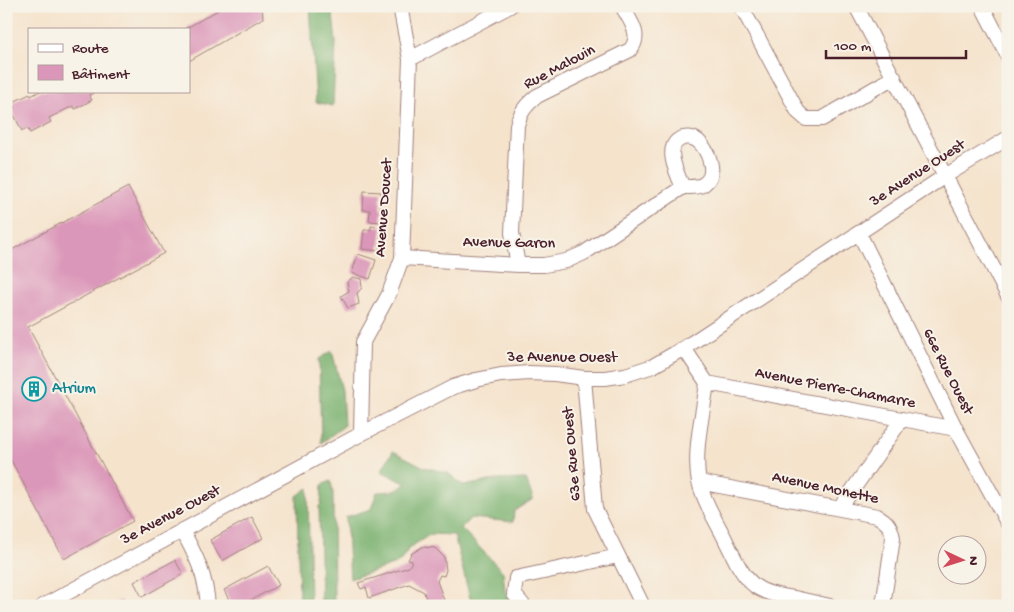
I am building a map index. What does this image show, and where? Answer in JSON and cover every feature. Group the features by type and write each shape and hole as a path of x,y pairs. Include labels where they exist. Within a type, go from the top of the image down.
{"street":[{"name":"Avenue Doucet","path":"361,434 363,342 388,294 402,258 410,58 400,6"},
{"path":"410,58 510,6"},
{"name":"Rue Malouin","path":"518,265 512,233 517,125 521,112 537,96 630,50 635,44 636,36 622,6"},
{"path":"741,6 798,112 806,119 822,119 894,77"},
{"path":"856,6 1008,296"},
{"path":"982,6 1008,56"},
{"name":"3e Avenue Ouest","path":"51,604 182,530 434,395 453,387 501,375 529,373 605,378 625,375 653,366 684,348 945,176 1008,138"},
{"name":"Avenue Garon","path":"402,258 518,265 544,265 566,262 584,253 683,187"},
{"name":"66e Rue Ouest","path":"859,233 956,429 1008,524"},
{"path":"684,348 707,382 697,461 699,482 736,562 755,586 764,591 798,602 830,606"},
{"name":"63e Rue Ouest","path":"584,378 594,509 644,606"},
{"name":"Avenue Pierre-Chamarre","path":"707,382 956,429"},
{"path":"840,508 902,419"},
{"name":"Avenue Monette","path":"699,482 840,508 884,519 892,531 893,538 884,599 881,606"},
{"path":"182,530 199,563 207,588 208,606"},
{"path":"524,606 514,594 516,578 618,556"}],"green space":[{"path":"310,6 332,6 336,43 333,106 316,102"},
{"path":"332,351 342,390 344,426 321,443 319,359"},
{"path":"393,451 424,467 448,473 464,486 494,480 526,479 533,499 514,511 513,522 471,518 461,528 503,572 505,591 516,606 472,606 454,535 431,534 409,548 402,559 396,564 350,579 346,517 371,509 377,492 394,491 407,484 381,471"},
{"path":"331,481 333,493 334,606 321,606 319,506 321,504 322,485"},
{"path":"308,488 310,606 299,606 297,496"}],"building":[{"path":"225,6 262,6 263,18 190,60 190,28 187,28"},
{"path":"38,92 93,93 89,95 92,100 75,109 73,106 49,118 51,122 30,133 27,128 22,131 11,109 16,107 13,102 30,94 31,96"},
{"name":"Atrium","path":"128,187 164,253 28,327 133,521 64,559 6,451 6,253"},
{"path":"364,191 381,192 381,222 369,221 370,210 363,210"},
{"path":"371,226 382,227 379,251 362,249 364,230 371,230"},
{"path":"358,254 376,260 370,279 352,273"},
{"path":"353,277 361,279 362,288 357,293 359,304 348,308 341,296 349,291 347,282"},
{"path":"252,517 263,538 222,561 210,540"},
{"path":"422,547 435,548 444,557 446,570 444,576 440,575 437,581 446,606 428,606 424,592 409,584 369,598 366,587 361,589 358,583 409,567 412,561 408,560 411,554"},
{"path":"175,560 183,574 142,597 134,582"},
{"path":"268,566 279,585 240,606 232,606 224,590"},
{"path":"121,600 124,606 110,606"}],"place":[{"name":"Atrium","path":"34,389"}]}
